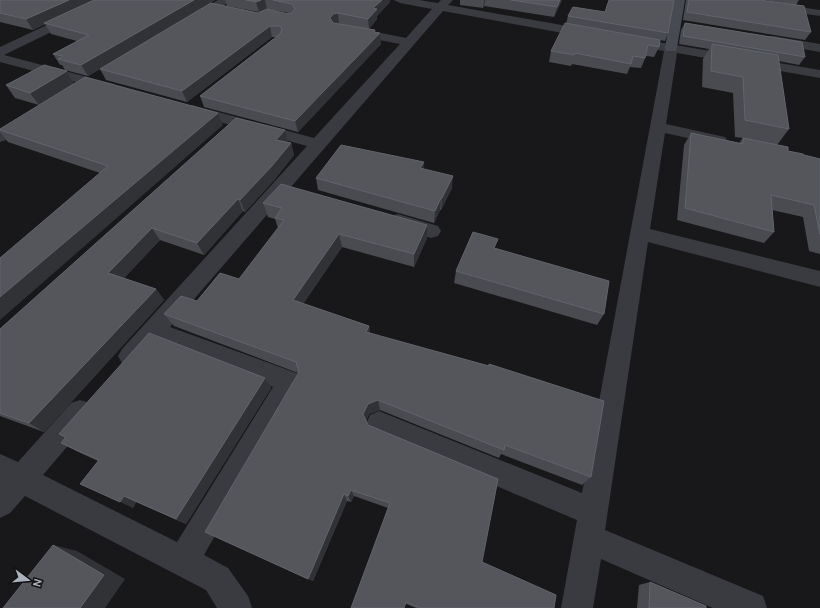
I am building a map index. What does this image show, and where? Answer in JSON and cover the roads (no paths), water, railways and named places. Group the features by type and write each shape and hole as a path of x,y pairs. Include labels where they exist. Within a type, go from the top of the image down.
{"street":[{"path":"0,52 109,0"},
{"path":"400,0 443,4 602,36"},
{"path":"577,608 679,0"},
{"path":"731,0 820,13"},
{"path":"116,372 153,330 287,189 318,144 443,4"},
{"path":"178,28 212,8 226,5"},
{"path":"675,24 690,27"},
{"path":"339,29 408,42"},
{"path":"759,38 820,48"},
{"path":"648,44 820,74"},
{"path":"0,58 84,86 121,90"},
{"path":"84,86 104,74"},
{"path":"190,109 203,99"},
{"path":"175,105 318,144"},
{"path":"0,137 40,112"},
{"path":"219,138 237,122"},
{"path":"658,127 735,143"},
{"path":"378,216 431,231"},
{"path":"640,233 820,279"},
{"path":"153,330 290,382 183,561"},
{"path":"0,503 10,474 95,396"},
{"path":"379,424 591,525 751,608"},
{"path":"10,474 217,579 236,608"}]}
